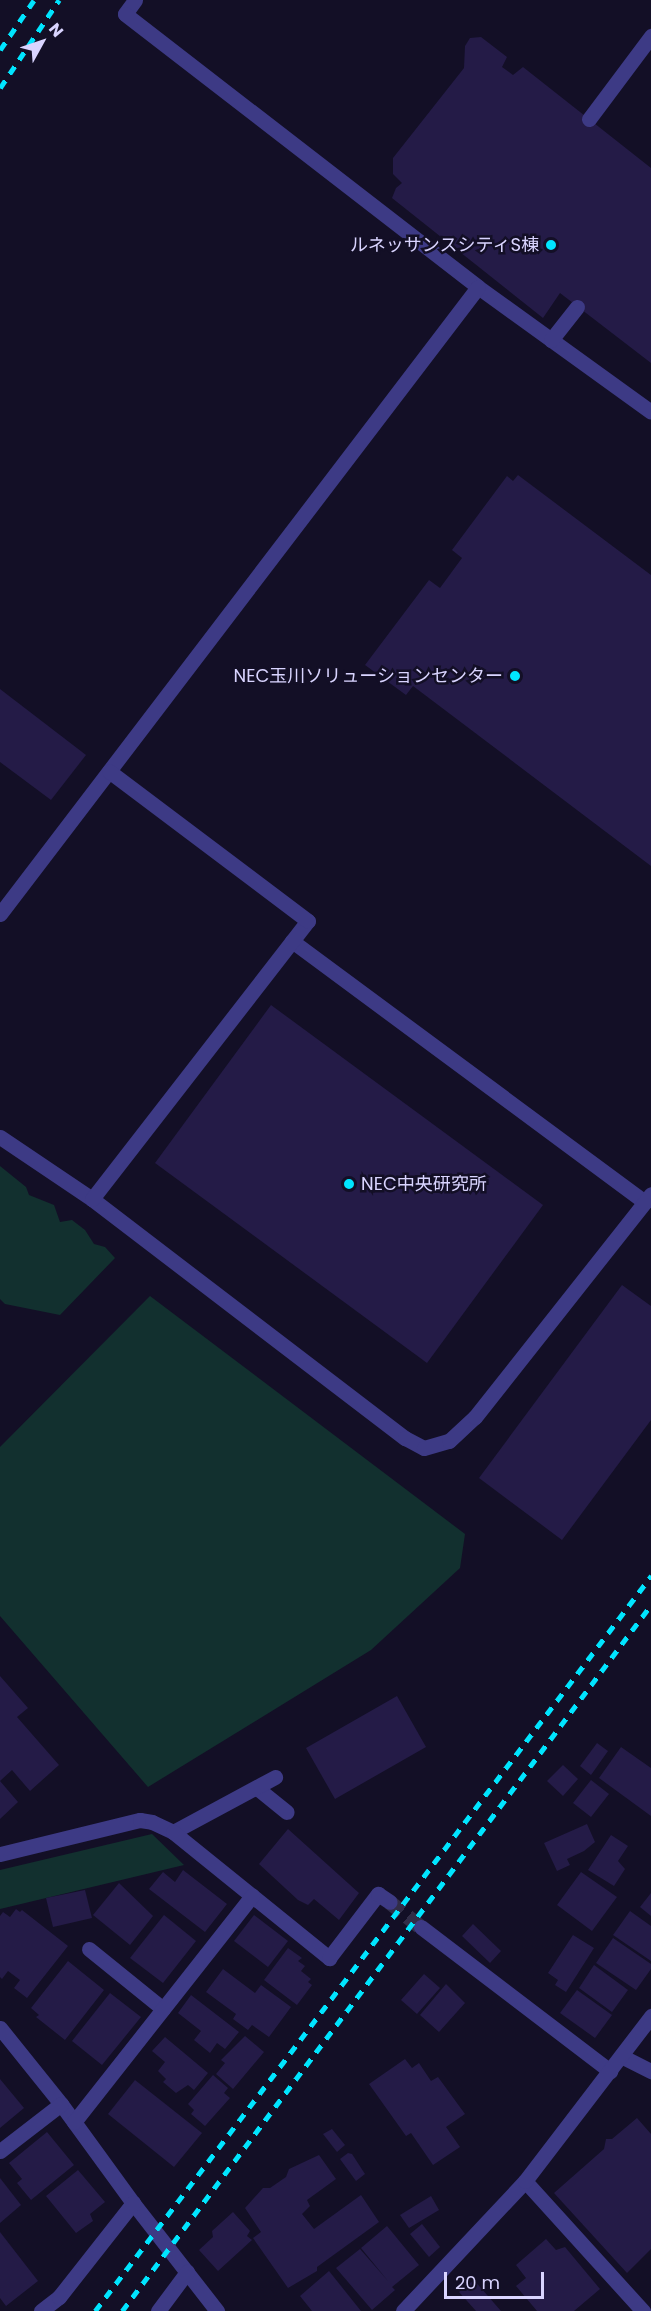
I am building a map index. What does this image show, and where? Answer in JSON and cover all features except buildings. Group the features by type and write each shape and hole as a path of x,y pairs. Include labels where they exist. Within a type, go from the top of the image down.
{"street":[{"path":"135,0 125,14 478,287 651,412"},
{"path":"589,118 651,36"},
{"path":"0,914 5,896 109,771 478,287"},
{"path":"551,340 578,307"},
{"path":"92,1199 308,921 109,771"},
{"path":"0,1137 92,1199 405,1438 424,1448 449,1441 475,1417 648,1198 292,941"},
{"path":"173,1832 275,1777"},
{"path":"256,1788 287,1812"},
{"path":"0,1854 140,1820 152,1822 173,1832 329,1958 378,1894 390,1902"},
{"path":"74,2122 252,1896"},
{"path":"421,1927 610,2071"},
{"path":"89,1949 163,2009"},
{"path":"403,2311 525,2181 651,2016"},
{"path":"0,2028 61,2104 133,2203 217,2311"},
{"path":"621,2056 651,2071"},
{"path":"0,2151 61,2104"},
{"path":"525,2181 643,2311"},
{"path":"41,2311 59,2296 133,2203"},
{"path":"158,2311 187,2272"}],"green space":[{"path":"0,1166 26,1187 29,1195 54,1205 60,1222 72,1220 85,1230 94,1244 105,1247 115,1258 60,1315 5,1304 0,1299"},
{"path":"150,1296 465,1534 460,1568 371,1650 148,1787 0,1616 0,1447"},
{"path":"152,1834 184,1865 0,1909 0,1870"}],"tunnel":[{"path":"390,1902 421,1927"}],"railway":[{"path":"0,50 34,0"},
{"path":"0,88 59,0"},
{"path":"95,2311 651,1576"},
{"path":"122,2311 651,1605"}],"place":[{"name":"ルネッサンスシティS棟","path":"551,245"},
{"name":"NEC玉川ソリューションセンター","path":"515,676"},
{"name":"NEC中央研究所","path":"349,1184"}]}
